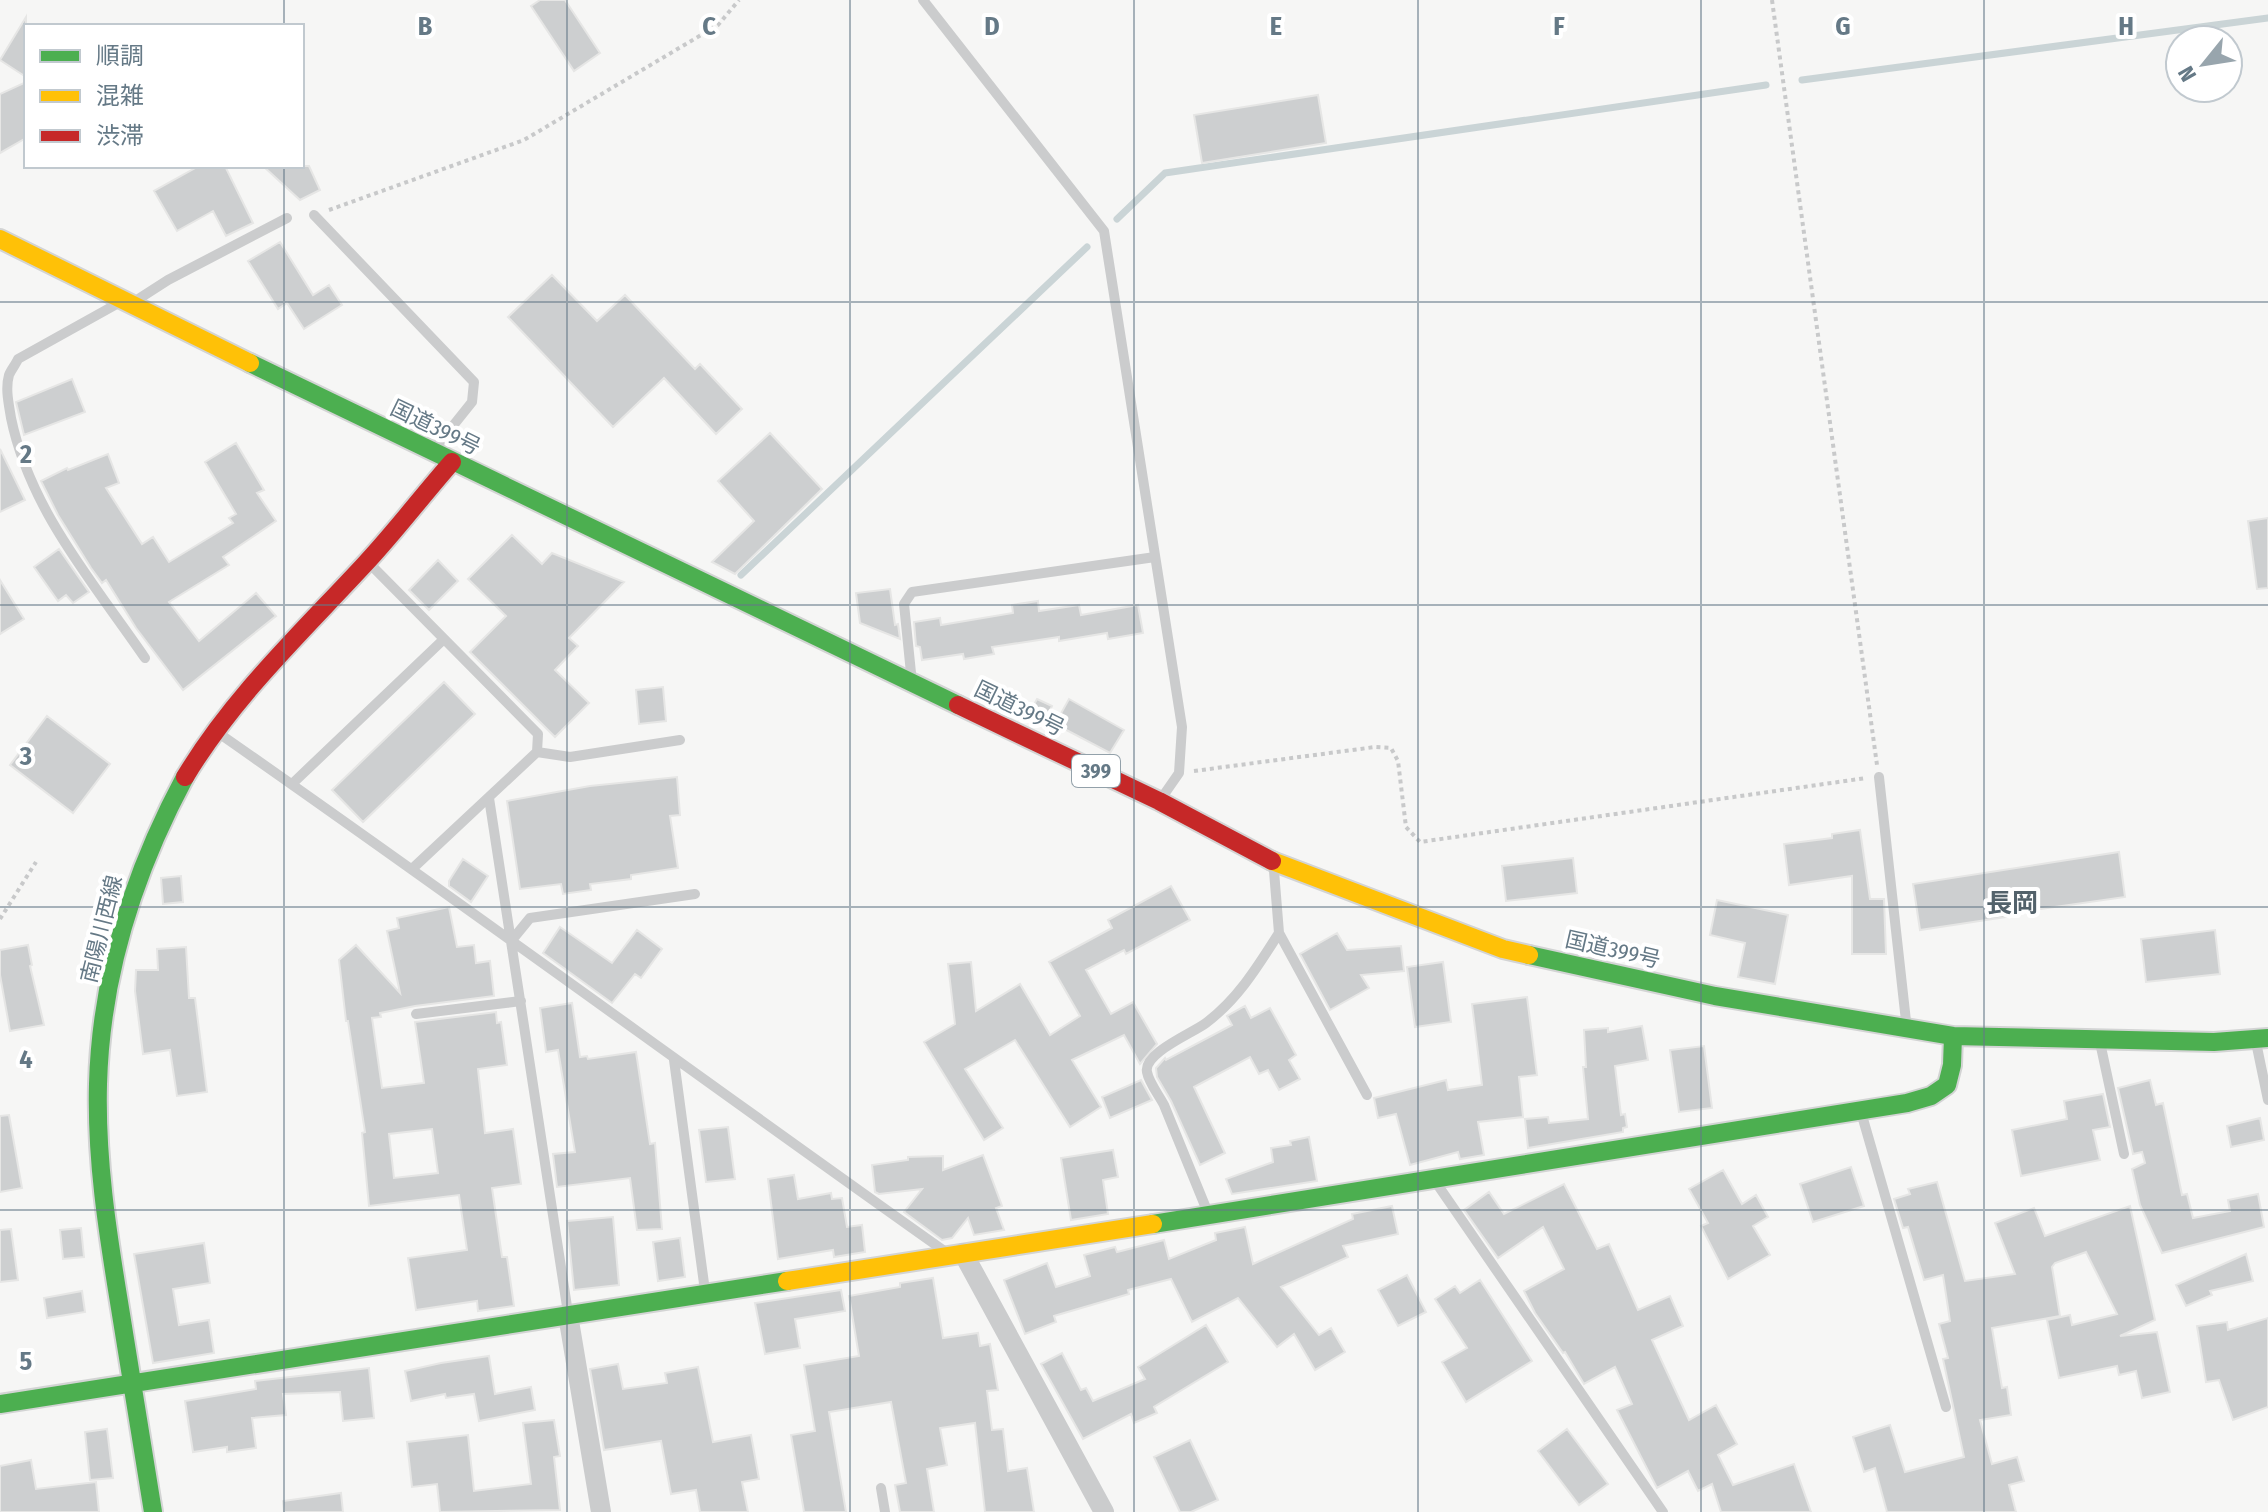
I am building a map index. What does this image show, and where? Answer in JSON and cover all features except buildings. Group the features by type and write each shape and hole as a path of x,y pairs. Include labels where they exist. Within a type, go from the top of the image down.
{"main road":[{"name":"国道399号","path":"0,239 452,462 1159,801 1273,862 1503,949 1715,996 1953,1036 2214,1042 2262,1038"},
{"name":"南陽川西線","path":"153,1512 101,1189 98,1076 118,943 136,881 156,831 180,783 215,731 269,663 368,561 452,462"},
{"path":"0,1404 1435,1180 1861,1110 1931,1096 1947,1085 1952,1065 1953,1036"}],"street":[{"path":"956,1254 1104,1512"},
{"path":"568,1315 601,1512"}],"lane":[{"path":"923,0 1104,231 1182,727 1179,773 1159,801"},
{"path":"314,215 474,382 472,402 432,452"},
{"path":"145,658 56,530 33,490 17,447 8,400 9,374 18,359 287,218"},
{"path":"912,683 904,604 912,592 1155,557"},
{"path":"368,561 538,734 537,752 412,869"},
{"path":"292,784 444,639"},
{"path":"215,731 512,940 674,1060 956,1254"},
{"path":"537,752 570,757 680,740"},
{"path":"1879,777 1907,1030"},
{"path":"489,798 568,1315"},
{"path":"1273,862 1279,933 1367,1095"},
{"path":"512,940 530,918 695,894"},
{"path":"1209,1215 1147,1072 1148,1063 1161,1050 1204,1025 1228,1006 1279,933"},
{"path":"416,1014 521,1001"},
{"path":"2262,1038 2268,1100"},
{"path":"2099,1039 2124,1154"},
{"path":"674,1060 705,1293"},
{"path":"1861,1110 1946,1407"},
{"path":"1435,1180 1663,1512"},
{"path":"881,1488 885,1512"}],"path":[{"path":"314,215 524,140 718,25 739,0"},
{"path":"1179,773 1375,747 1391,748 1398,761 1406,827 1420,842 1879,777 1772,0"},
{"path":"0,919 36,862"}],"waterway":[{"path":"1802,80 2268,18"},
{"path":"1117,219 1165,173 1766,85"},
{"path":"741,575 1087,247"}],"traffic: fast":[{"path":"250,363 958,705"},
{"path":"153,1512 107,1220 99,1139 98,1084 106,1003 124,925 150,850 185,777"},
{"path":"1529,955 1715,996 1953,1036 2214,1042 2268,1038"},
{"path":"1153,1224 1907,1103 1931,1096 1947,1085 1952,1065 1953,1036"},
{"path":"0,1404 787,1281"}],"traffic: slow":[{"path":"0,239 250,363"},
{"path":"1272,861 1503,949 1529,955"},
{"path":"787,1281 1153,1224"}],"traffic: jam":[{"path":"185,777 246,693 375,552 452,462"},
{"path":"958,705 1159,801 1272,861"}],"district":[{"name":"長岡","path":"2012,903"}]}
